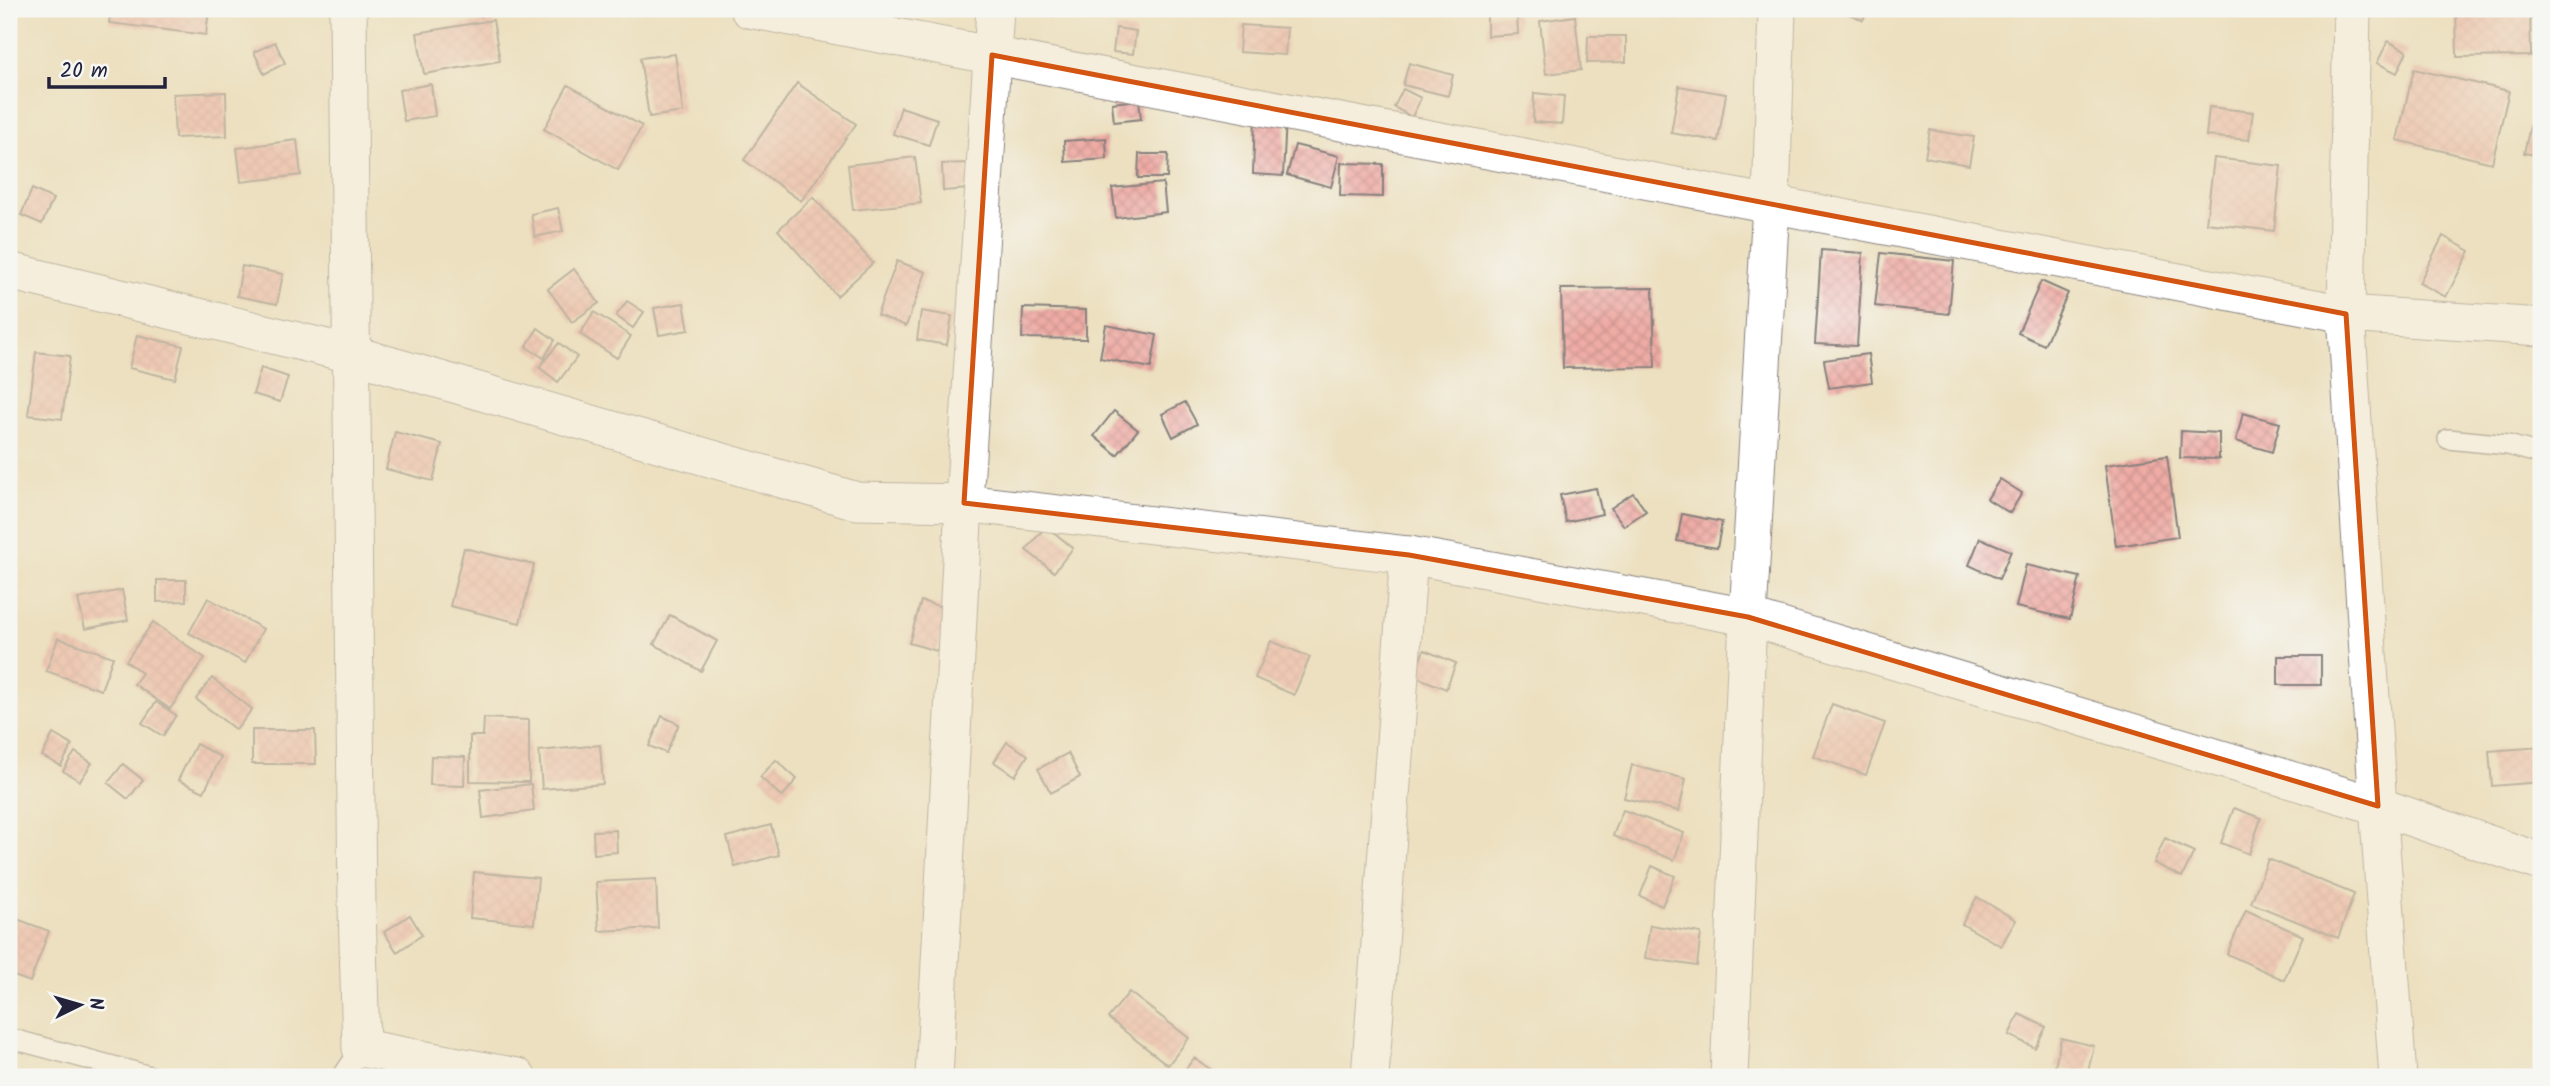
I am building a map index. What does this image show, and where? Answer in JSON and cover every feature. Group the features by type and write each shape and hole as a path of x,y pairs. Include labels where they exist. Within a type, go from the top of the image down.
{"street":[{"path":"348,9 357,907 351,1063 517,1077"},
{"path":"749,9 2346,314 2541,327"},
{"path":"934,1077 964,503 995,9"},
{"path":"1729,1077 1748,617 1771,204 1777,9"},
{"path":"2352,9 2346,314 2398,1077"},
{"path":"9,271 351,354 856,500 964,503 1409,555 1748,617 2378,806 2541,862"},
{"path":"1370,1077 1409,555"}],"lane":[{"path":"2448,439 2508,445 2541,454"},
{"path":"9,1038 154,1077"}],"highlighted area":[{"path":"992,55 2346,314 2378,806 1748,617 1409,555 964,503"}],"building":[{"path":"111,9 209,9 206,35 109,23"},
{"path":"471,9 486,9 481,16"},
{"path":"1051,9 1082,9 1082,10 1053,16"},
{"path":"1660,9 1704,9 1703,17 1659,12"},
{"path":"1837,9 1868,9 1863,20"},
{"path":"2456,9 2530,9 2531,56 2457,57"},
{"path":"1517,13 1518,34 1487,36 1487,15"},
{"path":"1575,16 1581,70 1546,74 1540,21"},
{"path":"493,20 500,61 424,74 417,33"},
{"path":"1241,25 1287,28 1285,55 1239,52"},
{"path":"1116,28 1136,31 1133,54 1113,52"},
{"path":"1588,36 1626,36 1626,62 1587,63"},
{"path":"2388,41 2407,51 2397,73 2377,63"},
{"path":"275,42 285,63 264,74 254,52"},
{"path":"675,54 683,112 649,117 640,58"},
{"path":"1409,63 1453,75 1448,96 1403,85"},
{"path":"2414,69 2509,91 2492,163 2397,140"},
{"path":"797,83 856,124 801,201 744,160"},
{"path":"431,84 435,116 404,121 399,90"},
{"path":"568,85 642,126 618,170 544,129"},
{"path":"1679,86 1726,94 1718,141 1671,133"},
{"path":"1403,89 1421,98 1412,117 1394,107"},
{"path":"226,92 227,136 175,138 173,94"},
{"path":"1534,93 1564,96 1562,124 1533,122"},
{"path":"1139,100 1141,119 1114,122 1112,103"},
{"path":"2536,100 2541,101 2541,156 2524,153"},
{"path":"901,107 937,119 929,145 893,134"},
{"path":"2209,107 2253,112 2249,140 2206,136"},
{"path":"1255,116 1286,118 1283,176 1253,174"},
{"path":"1930,130 1974,137 1969,165 1925,157"},
{"path":"1106,138 1107,159 1065,162 1064,141"},
{"path":"297,140 301,175 241,182 237,148"},
{"path":"1295,145 1339,156 1331,187 1287,175"},
{"path":"1139,154 1168,154 1167,178 1138,178"},
{"path":"915,157 921,203 853,210 848,165"},
{"path":"2214,158 2281,166 2274,231 2206,223"},
{"path":"967,163 969,189 943,191 942,164"},
{"path":"1341,163 1383,164 1383,197 1340,196"},
{"path":"1163,183 1166,212 1116,218 1112,188"},
{"path":"32,189 53,199 42,224 21,215"},
{"path":"813,197 873,263 837,296 778,230"},
{"path":"558,208 563,231 535,237 531,214"},
{"path":"2443,236 2470,251 2446,297 2419,283"},
{"path":"1821,250 1863,253 1857,346 1815,344"},
{"path":"1881,253 1954,261 1949,314 1875,306"},
{"path":"897,261 926,272 906,326 877,315"},
{"path":"242,266 283,274 277,304 237,296"},
{"path":"574,269 599,303 572,322 548,289"},
{"path":"2041,281 2068,293 2044,345 2018,333"},
{"path":"1653,288 1655,367 1563,368 1561,289"},
{"path":"627,301 644,312 633,328 616,316"},
{"path":"684,303 689,330 659,335 654,308"},
{"path":"1023,308 1086,310 1086,339 1022,338"},
{"path":"921,311 952,316 947,345 917,340"},
{"path":"594,312 631,336 617,358 580,334"},
{"path":"1106,325 1157,335 1151,368 1100,358"},
{"path":"538,328 555,340 544,358 526,347"},
{"path":"137,335 183,346 175,379 129,368"},
{"path":"559,343 577,357 558,382 539,367"},
{"path":"36,352 70,356 62,419 28,415"},
{"path":"1868,354 1872,382 1829,388 1824,360"},
{"path":"261,368 288,377 280,402 253,394"},
{"path":"1185,402 1197,424 1173,437 1162,414"},
{"path":"1114,411 1138,430 1117,455 1094,436"},
{"path":"2243,413 2280,423 2272,452 2236,441"},
{"path":"2181,431 2219,433 2219,459 2180,458"},
{"path":"395,432 442,444 433,481 386,469"},
{"path":"2167,456 2178,537 2116,546 2105,465"},
{"path":"2000,479 2022,493 2010,513 1987,499"},
{"path":"1596,488 1602,514 1566,522 1560,495"},
{"path":"1633,493 1646,511 1624,526 1611,508"},
{"path":"1682,514 1722,522 1717,548 1677,541"},
{"path":"1046,526 1073,548 1054,572 1026,550"},
{"path":"1980,538 2011,551 1999,579 1969,565"},
{"path":"464,548 534,565 520,623 450,606"},
{"path":"2026,565 2080,577 2070,619 2016,607"},
{"path":"157,580 186,580 186,601 157,602"},
{"path":"122,590 128,620 85,629 78,599"},
{"path":"208,598 263,629 245,663 189,633"},
{"path":"921,601 949,609 937,651 909,643"},
{"path":"670,615 717,641 701,671 654,644"},
{"path":"153,622 205,658 170,709 134,684 142,673 126,661"},
{"path":"58,638 113,657 101,690 46,671"},
{"path":"1271,641 1310,657 1294,695 1255,678"},
{"path":"1424,650 1456,663 1446,689 1414,676"},
{"path":"2278,656 2321,656 2321,685 2278,685"},
{"path":"212,678 252,709 236,730 196,699"},
{"path":"156,702 176,715 163,736 142,723"},
{"path":"1832,704 1885,723 1866,775 1813,756"},
{"path":"662,716 679,724 666,753 649,746"},
{"path":"484,718 529,720 529,782 470,781 470,736 483,736"},
{"path":"252,730 315,730 316,764 252,764"},
{"path":"53,734 72,745 61,766 42,756"},
{"path":"1007,742 1028,755 1015,776 994,762"},
{"path":"196,744 221,757 204,792 178,780"},
{"path":"600,745 603,784 542,789 539,751"},
{"path":"2541,747 2541,782 2492,786 2489,751"},
{"path":"75,752 92,763 80,781 63,771"},
{"path":"1068,753 1080,777 1051,793 1038,769"},
{"path":"431,756 465,757 464,786 430,785"},
{"path":"776,760 797,779 782,797 760,777"},
{"path":"123,764 143,780 128,799 108,783"},
{"path":"1632,765 1686,779 1679,811 1624,798"},
{"path":"531,784 534,811 483,818 480,790"},
{"path":"2234,808 2261,818 2249,854 2221,843"},
{"path":"1623,810 1684,833 1674,860 1613,836"},
{"path":"771,825 779,855 735,867 727,837"},
{"path":"616,830 617,852 594,854 593,831"},
{"path":"2165,838 2194,852 2182,877 2154,863"},
{"path":"2268,859 2354,894 2338,938 2251,903"},
{"path":"1652,866 1675,876 1662,906 1640,896"},
{"path":"474,872 538,878 534,924 470,918"},
{"path":"656,879 658,928 599,931 596,882"},
{"path":"1977,897 2016,920 2001,946 1962,924"},
{"path":"2246,910 2303,936 2284,980 2227,954"},
{"path":"410,915 422,935 397,952 384,932"},
{"path":"9,916 49,931 30,982 9,974"},
{"path":"1650,925 1701,933 1697,966 1645,958"},
{"path":"1129,992 1189,1038 1168,1065 1108,1018"},
{"path":"2019,1014 2046,1027 2035,1048 2009,1035"},
{"path":"2061,1038 2094,1046 2087,1075 2055,1067"},
{"path":"1194,1058 1222,1077 1180,1077"}]}
